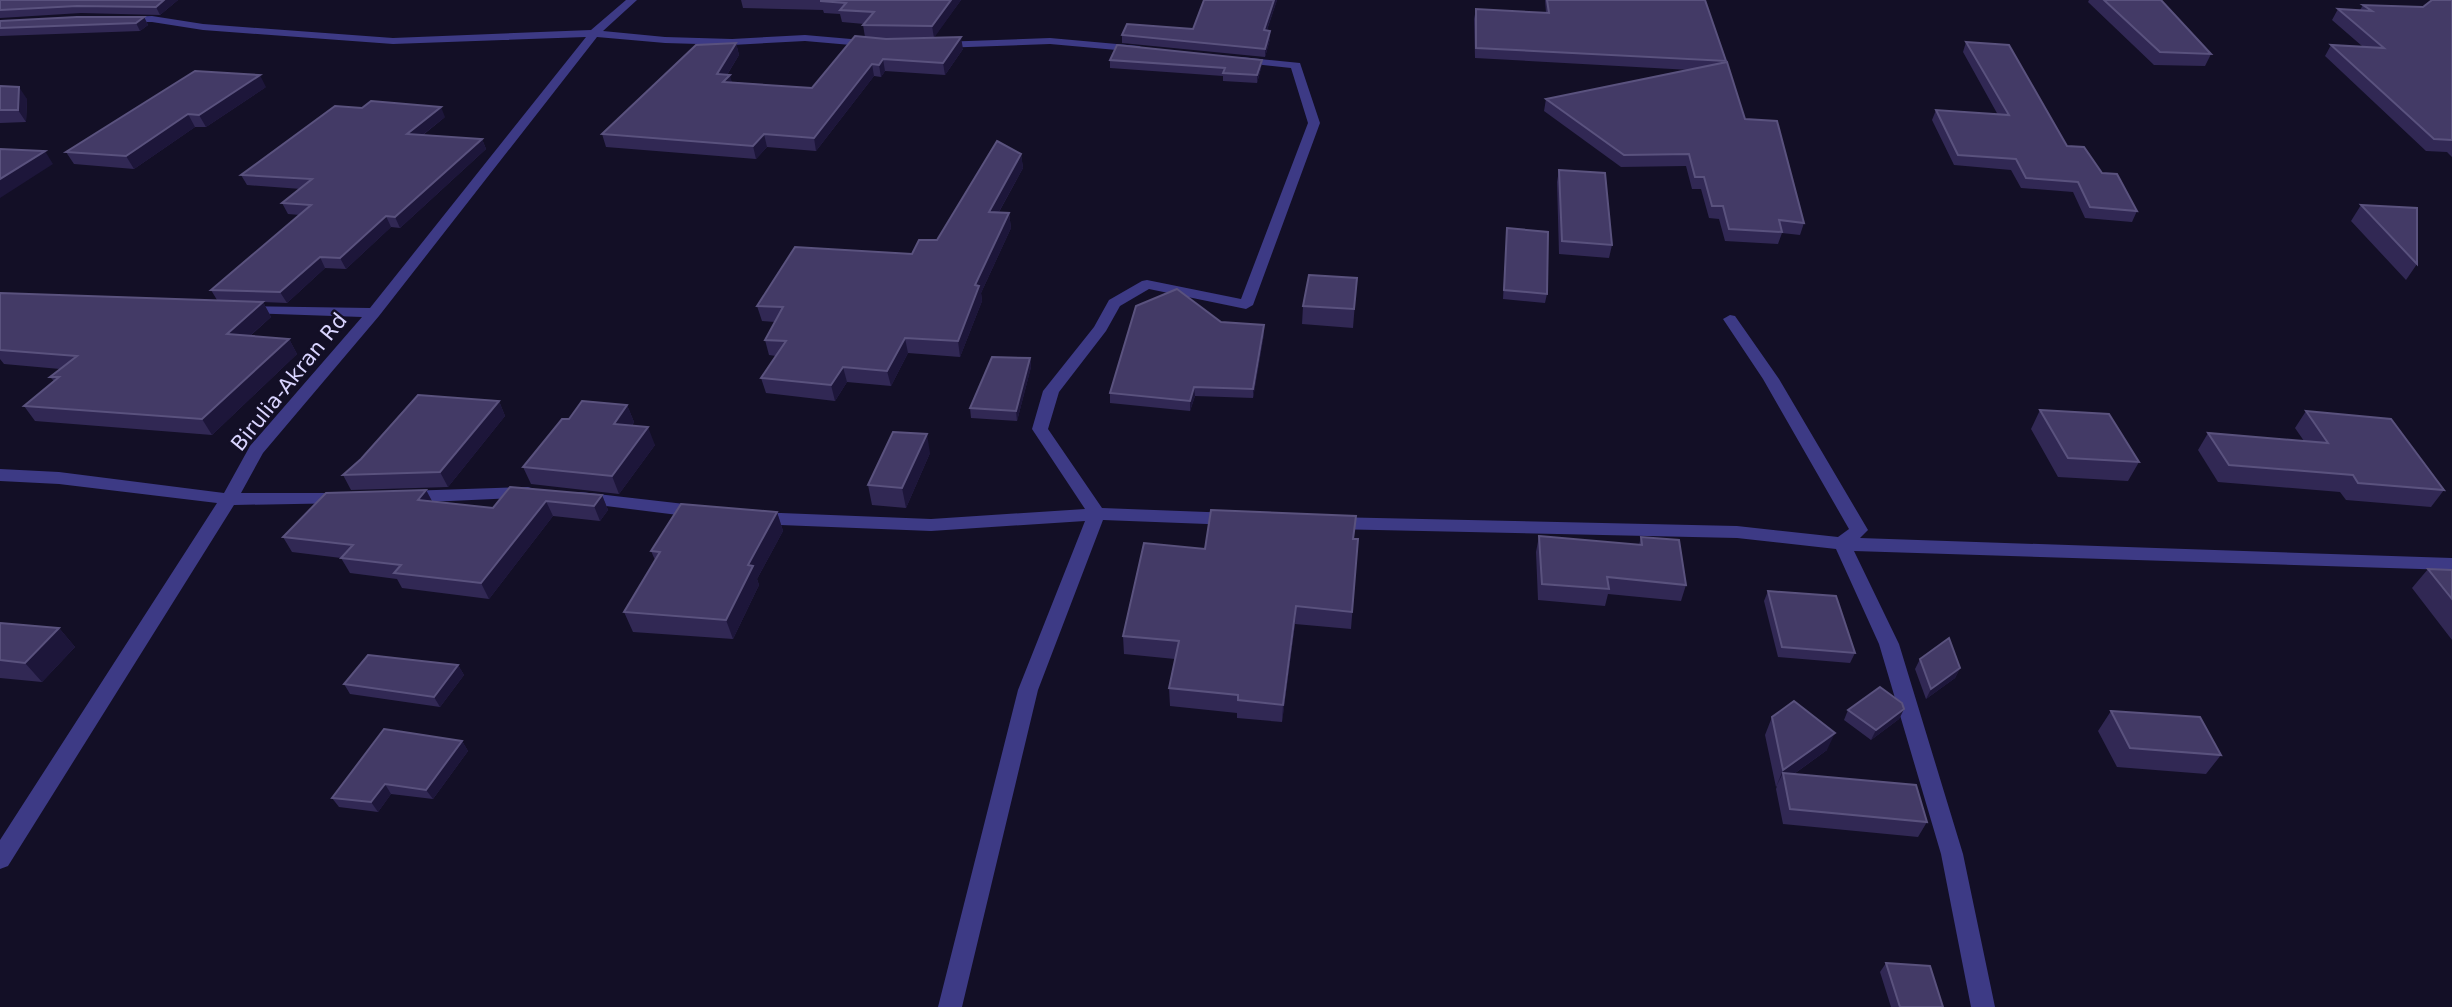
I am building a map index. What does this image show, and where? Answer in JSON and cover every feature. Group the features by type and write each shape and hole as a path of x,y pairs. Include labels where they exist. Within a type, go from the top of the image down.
{"street":[{"name":"Birulia-Akran Rd","path":"0,859 229,499 257,450 374,313 594,33 632,0"},
{"path":"105,19 152,19 203,27 393,41 594,33 665,40 732,42 805,38 888,45"},
{"path":"931,46 1050,41 1158,51"},
{"path":"1097,514 1040,429 1051,391 1101,328 1114,303 1147,284 1246,305 1314,123 1296,65 1227,58"},
{"path":"236,308 374,313"},
{"path":"1730,319 1771,379 1859,530 1842,544"},
{"path":"0,475 59,478 229,499 365,499"},
{"path":"391,498 554,495 714,513"},
{"path":"950,1007 1028,690 1097,514"},
{"path":"741,516 931,525 1097,514 1249,520"},
{"path":"1318,523 1737,532 1842,544 2452,564"},
{"path":"1842,544 1889,644 1952,854 1983,1007"}],"building":[{"path":"0,0 164,0 156,7 77,6 0,10"},
{"path":"821,0 951,0 932,26 863,25 874,12 840,10 846,3"},
{"path":"1204,0 1274,0 1264,30 1270,31 1265,49 1122,35 1127,24 1193,29"},
{"path":"1547,0 1705,0 1726,61 1476,48 1476,9 1549,13"},
{"path":"2104,0 2161,0 2211,54 2160,52"},
{"path":"2432,0 2452,0 2452,140 2434,139 2331,45 2384,48 2338,9 2372,11 2363,5 2423,7"},
{"path":"144,17 136,23 0,28 0,21"},
{"path":"855,36 886,39 961,37 943,63 883,59 879,65 872,64 814,138 764,134 753,146 602,134 696,45 736,43 717,74 730,75 723,82 812,88"},
{"path":"1966,42 2009,45 2067,146 2084,147 2102,173 2117,174 2137,211 2090,207 2078,182 2026,178 2016,159 1958,155 1936,110 2009,115"},
{"path":"1117,45 1262,60 1257,75 1223,73 1225,68 1110,60"},
{"path":"1727,62 1745,119 1777,121 1804,223 1779,220 1782,232 1729,229 1723,206 1712,206 1704,177 1695,177 1689,154 1624,155 1546,99"},
{"path":"195,71 260,75 199,115 188,114 126,156 66,152"},
{"path":"0,86 19,87 18,110 0,110"},
{"path":"371,101 441,107 407,134 482,139 395,217 386,216 340,258 320,257 280,292 211,290 311,205 282,203 312,179 241,175 335,106 362,108"},
{"path":"997,141 1021,154 989,212 1009,213 975,285 979,286 958,341 905,338 887,371 843,367 831,385 761,378 786,341 765,340 783,307 757,306 795,247 912,254 919,240 937,240"},
{"path":"0,149 45,151 0,179"},
{"path":"1559,170 1605,173 1612,245 1562,241"},
{"path":"2361,205 2417,208 2417,264"},
{"path":"1507,228 1548,232 1547,294 1504,290"},
{"path":"1309,275 1357,278 1354,309 1303,306"},
{"path":"1177,289 1221,322 1264,325 1253,389 1194,387 1190,401 1110,393 1136,306"},
{"path":"0,293 263,302 227,334 289,339 202,419 24,406 59,377 50,377 77,356 0,350"},
{"path":"992,357 1030,358 1016,411 970,408"},
{"path":"418,395 499,401 440,472 343,475 361,459"},
{"path":"582,401 627,405 614,424 648,427 612,476 523,467 562,419 569,419"},
{"path":"2040,410 2109,414 2139,462 2068,458"},
{"path":"2306,411 2391,419 2444,490 2358,483 2353,475 2229,465 2208,433 2328,443"},
{"path":"893,432 927,434 902,488 868,485"},
{"path":"510,487 602,495 594,506 546,501 481,583 394,573 401,565 341,558 353,545 283,537 326,493 426,490 418,500 493,508"},
{"path":"681,504 777,512 748,565 753,566 726,620 624,612 660,552 651,551"},
{"path":"1211,510 1356,516 1353,539 1358,539 1352,612 1296,606 1283,705 1238,700 1238,695 1169,688 1179,641 1123,636 1144,543 1205,549"},
{"path":"1539,536 1642,545 1641,537 1679,540 1686,585 1607,577 1609,589 1542,584"},
{"path":"2428,569 2452,570 2452,599"},
{"path":"1768,591 1836,596 1855,653 1782,647"},
{"path":"0,623 59,628 25,663 0,660"},
{"path":"1949,638 1960,668 1931,689 1920,659"},
{"path":"368,655 458,665 434,697 344,684"},
{"path":"1880,687 1902,703 1904,709 1876,730 1848,710"},
{"path":"1794,701 1835,733 1783,770 1772,717"},
{"path":"2111,711 2200,717 2221,755 2130,748"},
{"path":"384,729 462,741 426,790 385,784 371,802 332,798"},
{"path":"1783,773 1916,785 1927,822 1790,809"},
{"path":"1886,963 1930,966 1943,1007 1900,1007"}]}
